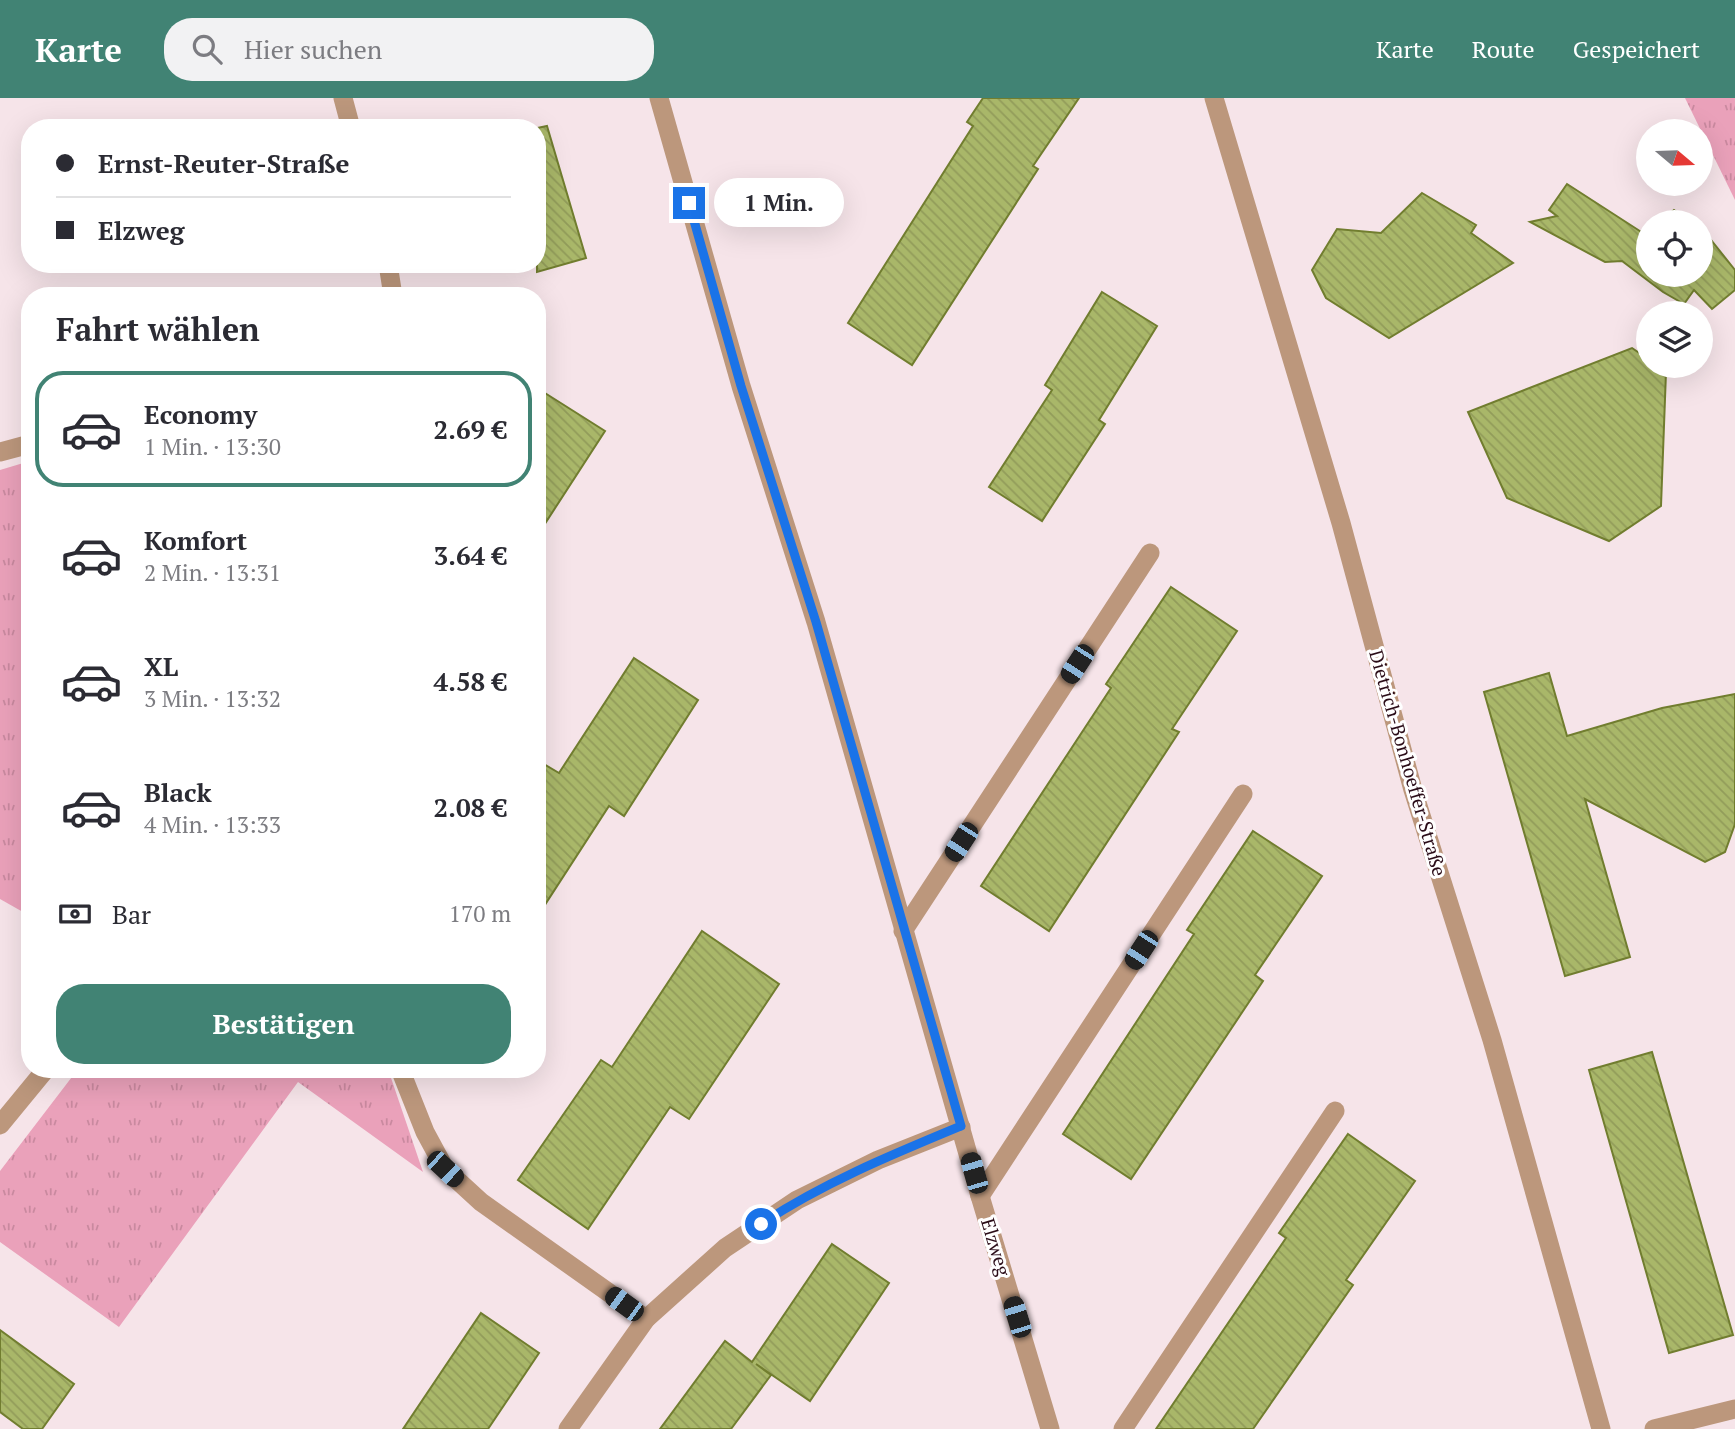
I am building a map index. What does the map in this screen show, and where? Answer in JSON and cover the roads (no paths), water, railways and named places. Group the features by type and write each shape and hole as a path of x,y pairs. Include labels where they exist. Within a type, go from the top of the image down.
{"street":[{"path":"342,98 348,119"},
{"name":"Elzweg","path":"659,98 741,386 816,622 903,931 1050,1429"},
{"name":"Dietrich-Bonhoeffer-Straße","path":"1214,98 1340,523 1413,790 1492,1040 1601,1429"},
{"path":"0,452 21,446"},
{"path":"903,931 1150,553"},
{"path":"980,1196 1243,794"},
{"path":"0,1125 39,1078"},
{"path":"404,1078 425,1132 445,1169 481,1202 646,1319"},
{"path":"1123,1429 1335,1111"},
{"path":"568,1429 646,1319 725,1248 797,1200 878,1160 961,1126"},
{"path":"1654,1429 1735,1409"}]}
